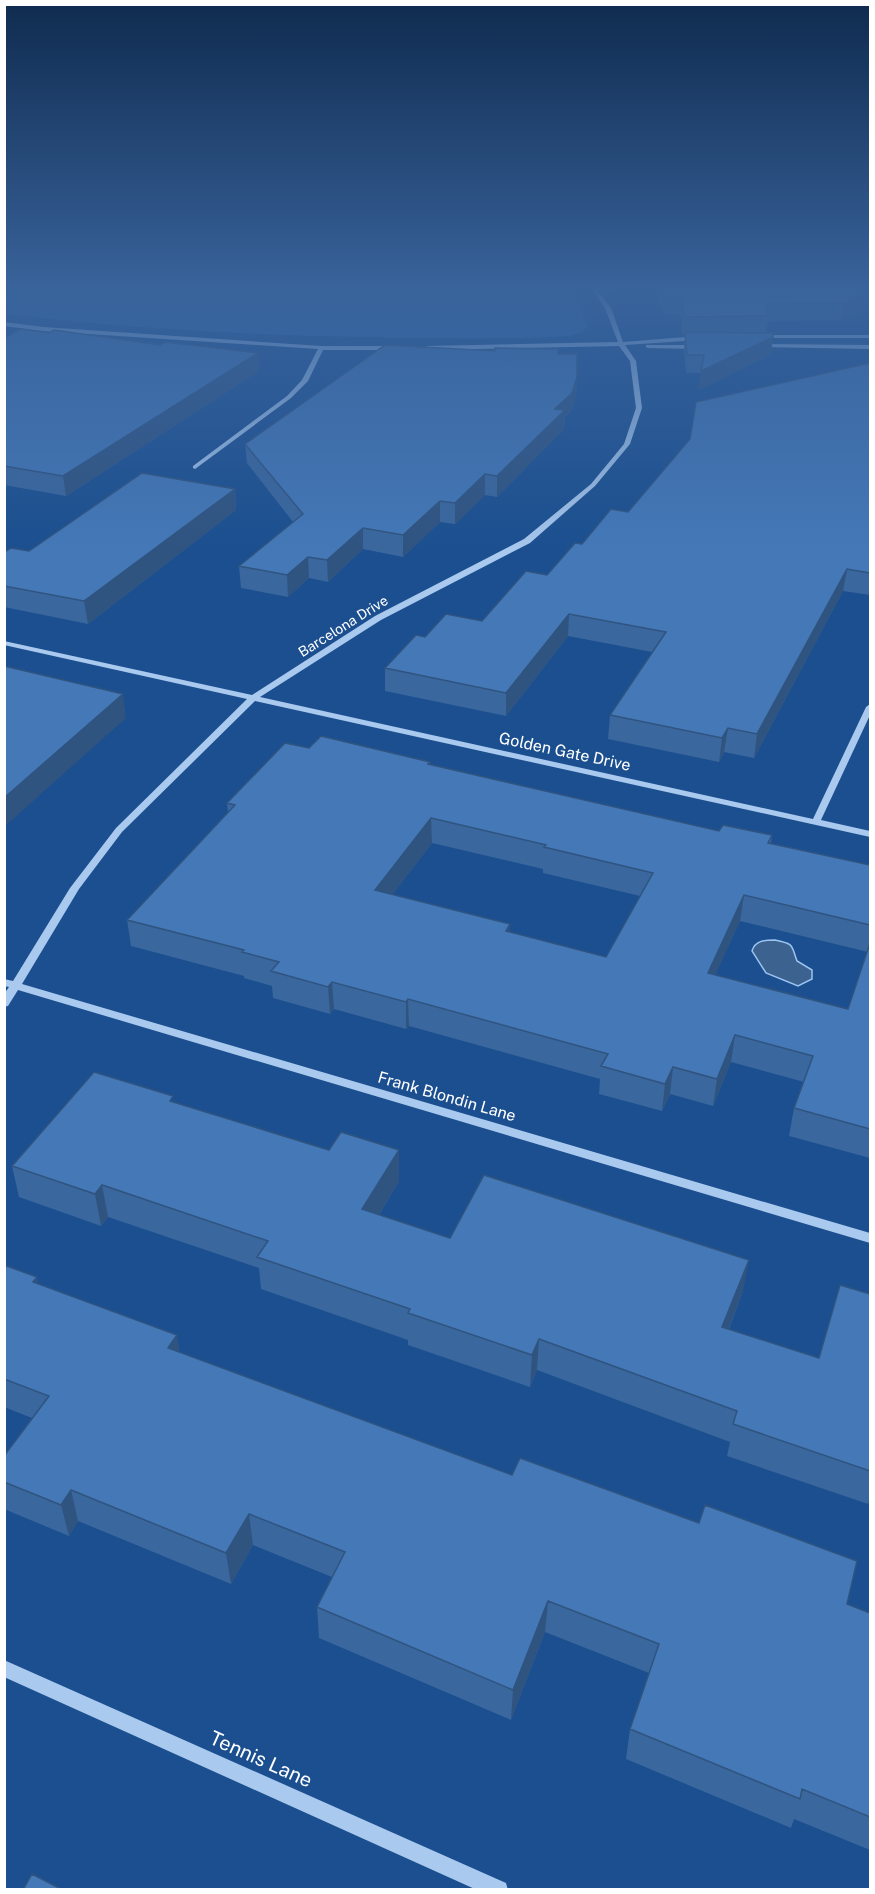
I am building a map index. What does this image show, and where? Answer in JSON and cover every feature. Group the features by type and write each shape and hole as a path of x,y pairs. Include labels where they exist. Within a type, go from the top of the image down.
{"street":[{"path":"195,467 290,397 307,376"},
{"name":"Barcelona Drive","path":"4,1004 9,984 118,830 253,698 378,618 526,541 593,485 627,444 639,408 635,376"},
{"name":"Golden Gate Drive","path":"4,643 870,834"},
{"path":"816,822 870,707"},
{"name":"Frank Blondin Lane","path":"9,984 870,1238"},
{"name":"Tennis Lane","path":"4,1668 500,1890"}],"shaded area":[{"path":"775,940 793,948 797,961 812,970 812,979 798,986 766,973 752,951 753,947 758,943"}],"building":[{"path":"4,376 221,376 63,476 4,466"},
{"path":"341,376 577,376 572,393 555,409 565,410 497,476 485,474 455,503 440,501 403,535 363,528 327,560 308,557 287,575 239,566 303,514 245,444"},
{"path":"810,376 870,376 870,573 847,569 757,734 728,728 722,738 610,715 666,632 569,614 506,693 385,668 416,635 425,637 446,614 482,621 526,571 547,575 575,543 582,544 611,509 628,512 690,439 696,402"},
{"path":"142,473 235,489 84,601 4,586 4,552 11,548 29,551"},
{"path":"4,666 123,694 4,798"},
{"path":"321,736 430,762 428,764 719,831 723,825 772,835 768,843 870,865 870,925 744,895 708,973 848,1009 870,943 870,1129 794,1108 813,1056 735,1035 717,1079 673,1067 665,1084 601,1066 608,1054 408,999 406,1002 332,982 328,987 271,971 279,962 242,952 244,950 127,920 235,805 227,803 285,743 309,748","holes":["431,818 546,845 544,847 653,873 606,957 506,931 510,924 375,890"]},
{"path":"94,1072 173,1096 170,1101 329,1150 341,1132 399,1150 362,1209 450,1238 484,1175 749,1260 722,1327 819,1358 840,1285 870,1294 870,1471 733,1424 737,1411 539,1339 532,1355 408,1313 410,1309 257,1257 268,1241 102,1185 95,1194 12,1166"},
{"path":"4,1265 37,1277 33,1282 177,1335 168,1348 512,1475 520,1458 699,1523 705,1505 857,1561 847,1604 870,1613 870,1817 802,1789 800,1799 630,1729 659,1644 548,1601 513,1690 317,1607 345,1552 249,1514 226,1553 71,1490 61,1505 4,1482 4,1456 49,1396 4,1379"},
{"path":"32,1874 63,1890 23,1890"}]}
